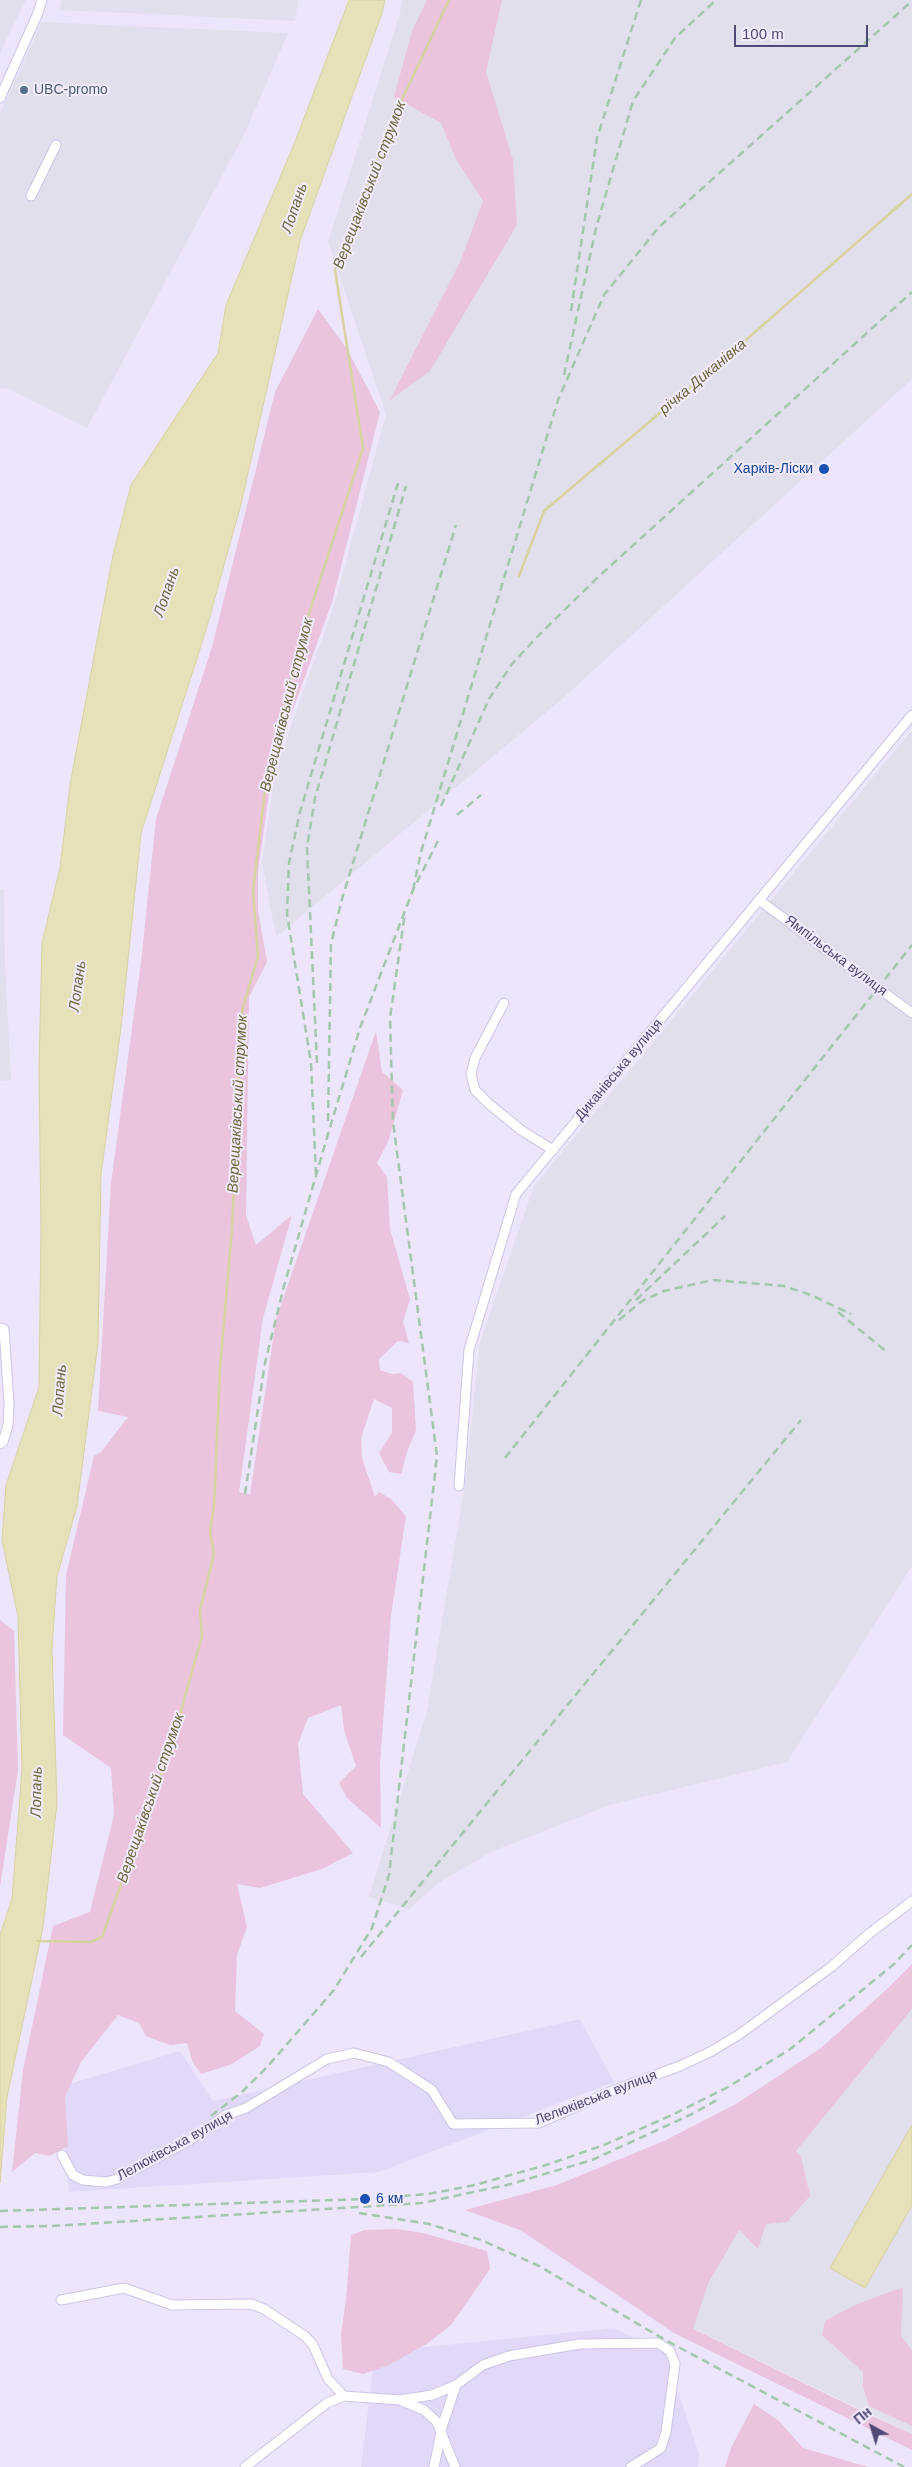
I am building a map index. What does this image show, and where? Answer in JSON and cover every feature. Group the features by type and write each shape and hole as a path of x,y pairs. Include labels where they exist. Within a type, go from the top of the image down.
{"street":[{"path":"0,98 42,0"},
{"path":"31,196 56,145"},
{"name":"Диканівська вулиця","path":"459,1486 469,1350 516,1194 912,715"},
{"name":"Ямпільська вулиця","path":"759,900 912,1013"},
{"path":"504,1004 474,1058 471,1074 475,1090 521,1130 553,1150"},
{"path":"0,1328 4,1329 9,1404 8,1425 3,1442 0,1444"},
{"name":"Лелюківська вулиця","path":"62,2155 73,2175 84,2180 106,2182 117,2179 190,2140 226,2115 246,2108 327,2059 354,2053 390,2062 432,2090 452,2124 539,2123 612,2090 680,2066 710,2052 740,2034 809,1984 912,1901"},
{"path":"61,2300 124,2288 172,2305 251,2304 264,2309 314,2345 328,2378 344,2396"},
{"path":"246,2467 326,2403 344,2396 400,2400 432,2395 456,2385 483,2365 509,2356 580,2344 658,2343 670,2351 675,2364 675,2382 666,2432 661,2448 631,2467"},
{"path":"434,2467 442,2429 456,2385"},
{"path":"400,2400 424,2410 442,2429 455,2467"}],"shaded area":[{"path":"0,0 26,0 0,53"},
{"path":"62,0 298,0 295,21 60,10"},
{"path":"402,0 912,0 912,379 561,700 276,937 262,862 276,768 335,602 386,414 328,242 400,13"},
{"path":"427,0 502,0 486,72 513,160 517,225 430,371 390,400 460,262 483,201 456,159 441,123 394,97 412,31"},
{"path":"42,22 288,33 245,133 87,428 7,388 0,389 0,113"},
{"path":"318,309 347,349 380,412 332,602 273,765 258,871 258,911 267,962 249,997 246,1215 256,1245 292,1215 263,1318 239,1492 250,1495 276,1319 376,1031 382,1072 403,1090 388,1142 377,1163 387,1177 390,1229 410,1299 403,1322 409,1343 398,1341 379,1359 380,1370 392,1374 401,1373 413,1382 416,1430 401,1474 389,1472 379,1453 392,1433 392,1408 374,1399 361,1438 362,1458 375,1497 379,1492 391,1499 406,1516 391,1616 380,1763 381,1828 347,1798 339,1783 356,1766 344,1730 341,1705 308,1718 298,1744 303,1794 353,1853 322,1869 260,1888 237,1884 247,1927 237,1955 235,2011 264,2034 260,2046 232,2064 201,2074 193,2063 187,2043 170,2045 146,2036 139,2023 118,2015 81,2062 65,2097 68,2146 50,2156 35,2153 12,2172 23,2070 53,1926 90,1912 114,1815 111,1768 63,1735 66,1575 94,1456 101,1452 128,1417 98,1411 111,1183 141,962 156,819 212,647 275,392"},
{"path":"912,730 912,1566 787,1762 610,1805 493,1851 440,1882 409,1909 369,1897 427,1711 465,1484 480,1342 534,1186"},
{"path":"0,889 4,890 5,962 11,1080 0,1081"},
{"path":"0,1620 14,1631 18,1770 0,1887"},
{"path":"912,1964 912,2009 796,2151 801,2157 810,2196 787,2222 766,2224 758,2249 739,2230 708,2284 693,2329 912,2434 912,2450 674,2333 520,2230 465,2210 557,2185 664,2141 736,2104 821,2048"},
{"path":"912,2009 912,2434 685,2325 753,2203"},
{"path":"580,2019 614,2082 379,2172 69,2192 59,2087 180,2051 213,2101"},
{"path":"396,2229 423,2233 487,2251 490,2269 451,2325 428,2343 389,2365 363,2374 343,2369 341,2334 346,2300 351,2235 365,2230"},
{"path":"903,2287 901,2336 912,2350 912,2426 869,2406 863,2386 863,2372 822,2335 825,2321 855,2305"},
{"path":"614,2328 665,2353 699,2454 698,2467 361,2467 375,2352"},
{"path":"754,2404 779,2421 803,2448 868,2467 725,2467 731,2448"}],"water":[{"name":"Лопань","path":"349,0 385,0 381,16 300,241 241,504 206,630 141,833 121,1027 101,1174 98,1343 77,1506 57,1576 52,1648 57,1803 43,1927 7,2097 0,2183 0,1935 12,1899 22,1770 18,1617 2,1540 6,1485 39,1387 41,1229 39,1069 42,943 60,868 70,785 113,555 131,485 218,353 226,305 295,142"},
{"path":"912,2125 912,2205 865,2288 830,2268"}],"waterway":[{"name":"Верещаківський струмок","path":"37,1941 91,1942 102,1937 170,1750 202,1636 200,1610 214,1554 210,1532 214,1506 220,1368 232,1229 242,1011 258,956 253,891 266,782 301,638 363,448 335,270 397,110 449,0"},
{"name":"річка Диканівка","path":"519,576 544,511 738,347 912,194"}],"railway":[{"path":"571,311 597,138 641,0"},
{"path":"564,375 596,228 633,101 675,38 716,0"},
{"path":"413,890 421,852 558,400 604,295 659,227 912,1"},
{"path":"441,806 489,699 512,664 596,579 912,292"},
{"path":"316,1175 311,1063 287,914 289,863 300,812 398,483"},
{"path":"317,1063 307,847 315,798 406,486"},
{"path":"328,1121 331,944 342,899 456,525"},
{"path":"457,815 481,795"},
{"path":"245,1494 265,1363 284,1286 328,1134 360,1028 413,890 438,841"},
{"path":"211,2116 242,2092 268,2066 334,1990 372,1928 389,1875 437,1456 393,1122 390,1018 405,913"},
{"path":"505,1458 912,945"},
{"path":"636,1300 725,1216"},
{"path":"619,1320 642,1301 664,1291 713,1280 784,1286 811,1295 851,1314"},
{"path":"838,1312 887,1352"},
{"path":"361,1957 801,1420"},
{"path":"0,2211 365,2199 428,2194 475,2185 546,2165 604,2145 672,2115 728,2087 789,2050 894,1964 912,1945"},
{"path":"0,2227 52,2226 422,2203 511,2184 592,2160 692,2114 717,2100"},
{"path":"359,2213 429,2224 481,2240 539,2266 667,2341 904,2467"}],"place":[{"name":"UBC-promo","path":"24,90"},
{"name":"Харків-Ліски","path":"824,469"},
{"name":"6 км","path":"365,2199"}]}
